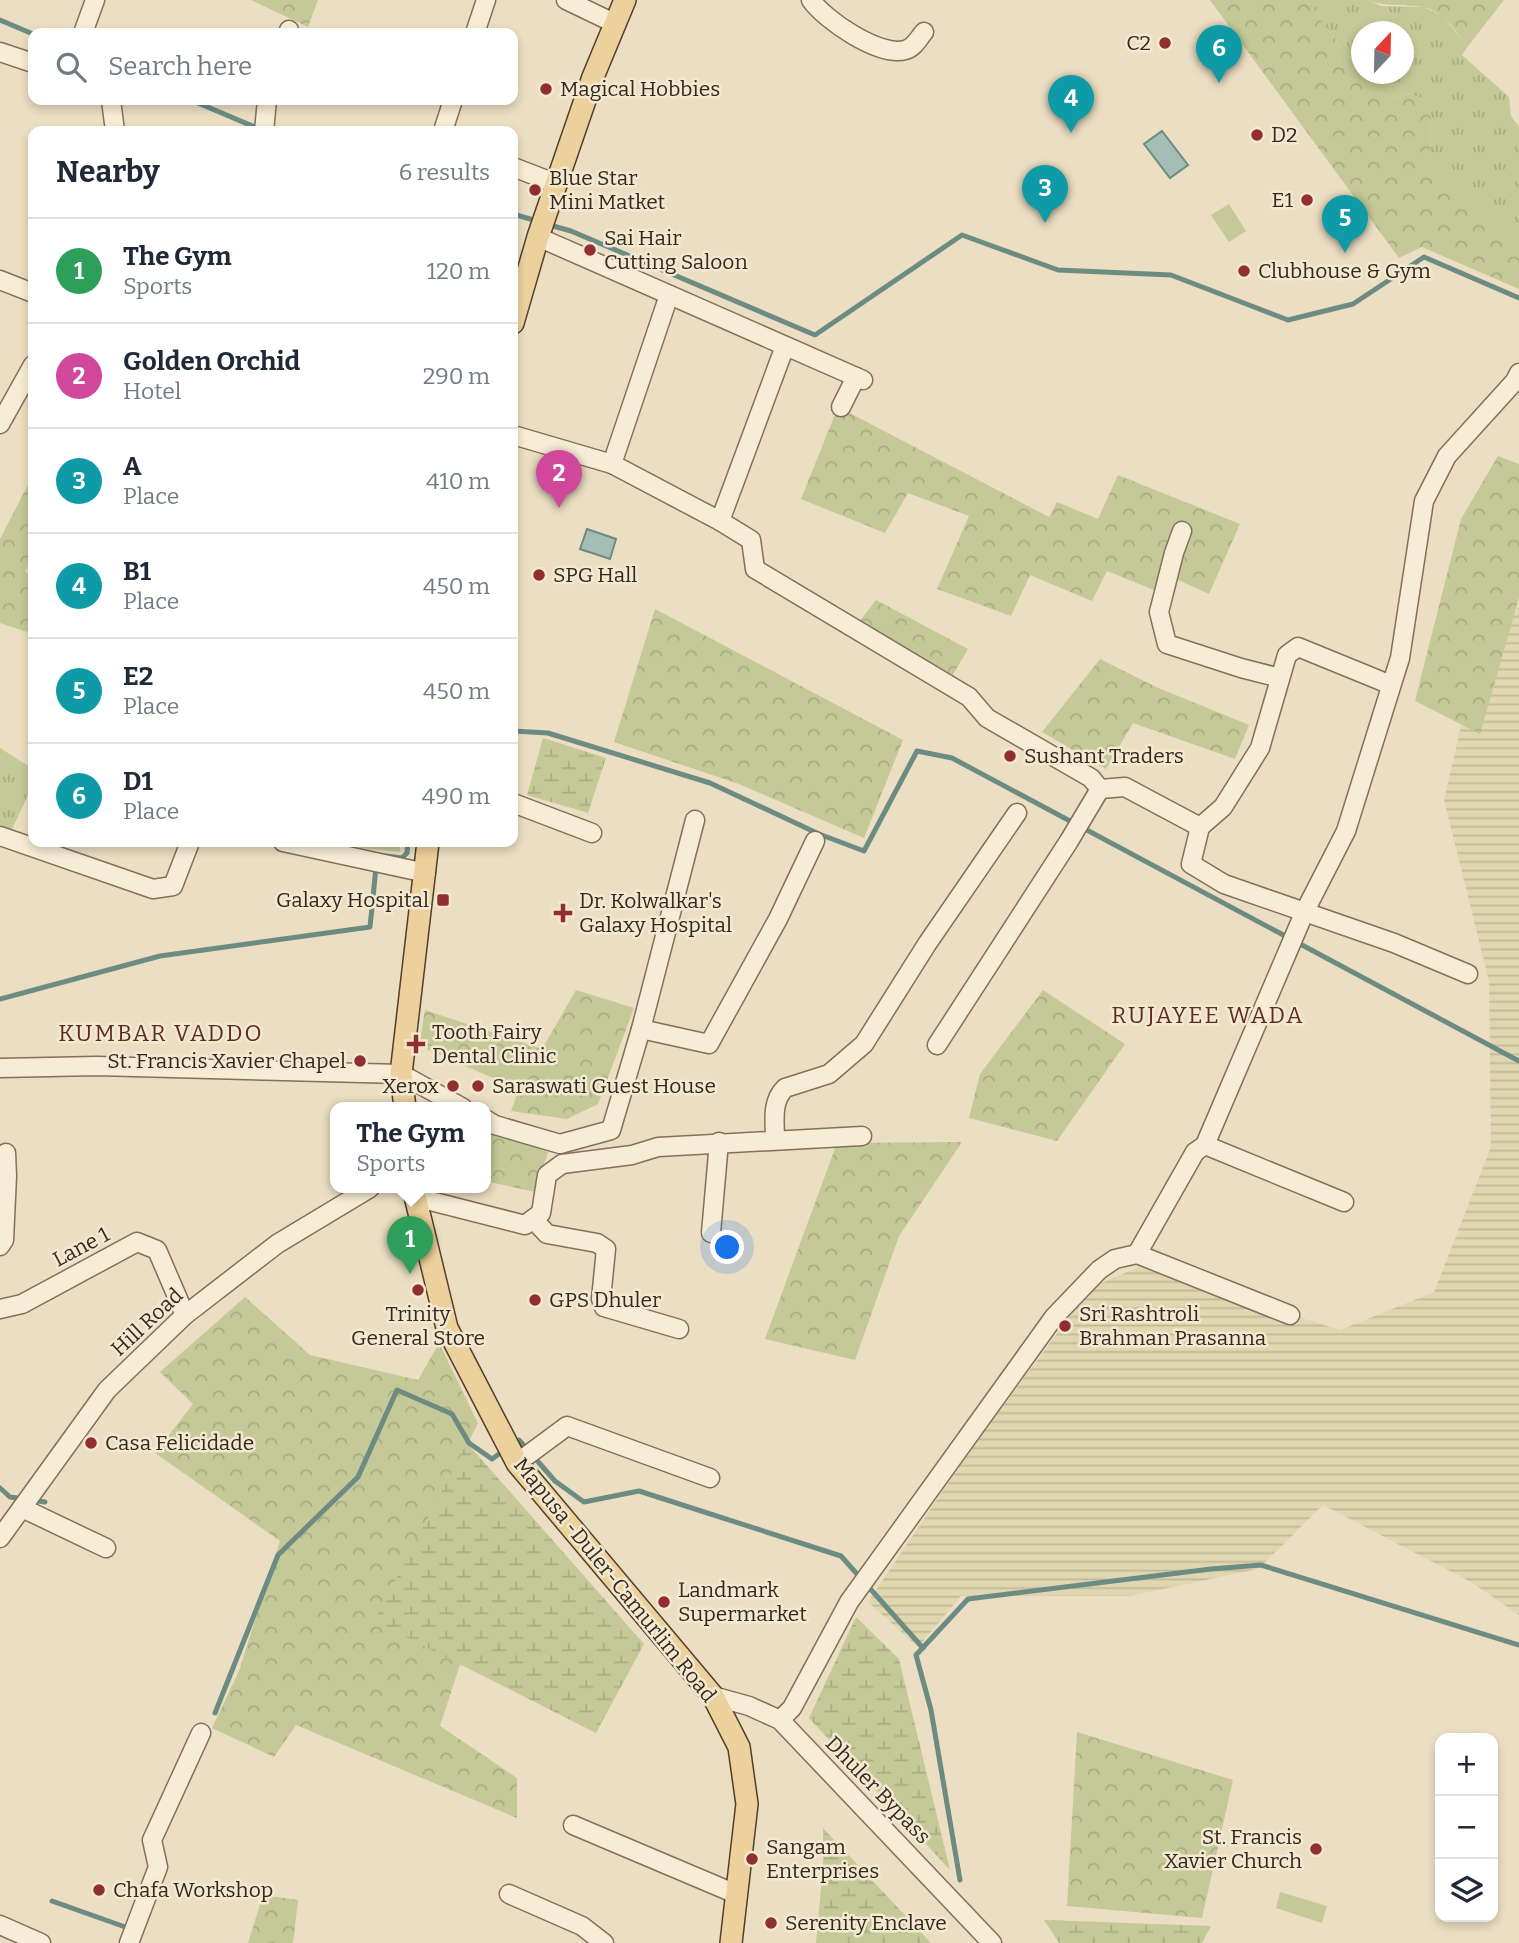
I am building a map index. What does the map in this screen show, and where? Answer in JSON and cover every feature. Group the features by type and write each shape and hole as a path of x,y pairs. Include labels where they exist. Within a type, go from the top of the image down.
{"main road":[{"path":"519,283 538,237 593,77 625,0"},
{"path":"404,1102 401,1074 428,847"},
{"name":"Mapusa -Duler-Camurlim Road","path":"414,1193 447,1328 517,1463 713,1696 738,1747 747,1804 731,1943"}],"street":[{"path":"85,28 95,0"},
{"path":"477,28 486,0"},
{"path":"566,0 616,24"},
{"path":"811,0 845,32 885,48 903,51 914,46 924,32"},
{"path":"0,52 28,61"},
{"path":"112,105 114,126"},
{"path":"264,126 267,105"},
{"path":"445,126 451,105"},
{"path":"518,169 557,184"},
{"path":"538,237 859,378 841,407"},
{"path":"0,280 28,291"},
{"path":"612,464 669,295"},
{"path":"720,521 785,346"},
{"path":"1137,1254 1195,1152 1205,1145 1305,911 1346,831 1400,658 1424,501 1447,456 1515,381 1519,373"},
{"path":"0,424 28,374"},
{"path":"518,436 612,464 720,521 751,540 755,569 969,697 987,718 1091,778 1100,789"},
{"path":"1182,531 1158,612 1167,644 1280,678"},
{"path":"1391,685 1298,647 1287,655 1259,748 1223,807 1200,827 1191,864 1224,884 1394,943 1468,974"},
{"path":"1100,789 1125,787 1200,827"},
{"path":"937,1045 1100,789"},
{"path":"518,805 592,832"},
{"path":"775,1139 775,1099 785,1088 829,1074 864,1044 927,944 1017,813"},
{"path":"491,1123 560,1144 611,1130 641,1029 695,820"},
{"path":"0,836 28,846"},
{"path":"641,1029 709,1044 778,919 815,841"},
{"path":"32,847 153,889 173,886 188,847"},
{"path":"306,847 426,873"},
{"path":"0,1068 97,1066 401,1074 452,1102"},
{"path":"414,1193 526,1225 541,1213 547,1175 562,1164 632,1155 658,1147 862,1136"},
{"path":"711,1233 719,1142"},
{"path":"1205,1145 1343,1202"},
{"path":"0,1246 4,1240 6,1153"},
{"name":"Hill Road","path":"0,1538 107,1390 186,1315 277,1244 362,1193"},
{"path":"533,1219 547,1234 597,1243 606,1249 601,1299 604,1307 679,1329"},
{"name":"Lane 1","path":"0,1309 22,1304 137,1242 157,1250 186,1315"},
{"path":"780,1720 792,1707 849,1602 1054,1317 1099,1270 1115,1259 1137,1254 1290,1315"},
{"path":"517,1463 567,1426 710,1478"},
{"path":"22,1508 106,1548"},
{"name":"Dhuler Bypass","path":"713,1696 749,1706 780,1720 992,1943"},
{"path":"130,1943 158,1867 152,1839 201,1733"},
{"path":"573,1825 736,1894"},
{"path":"509,1894 582,1926 604,1943"},
{"path":"0,1925 41,1943"}],"shaded area":[{"path":"1519,606 1519,1615 1471,1582 1323,1505 1258,1569 1130,1596 961,1596 918,1647 868,1602 978,1439 1092,1287 1139,1267 1340,1330 1434,1292 1491,1147 1489,981 1444,800 1468,696"}],"green space":[{"path":"251,0 318,0 308,27"},
{"path":"1210,0 1306,0 1351,60 1351,84 1369,84 1375,92 1391,98 1411,94 1431,102 1430,164 1484,216 1519,238 1519,289 1422,247 1399,258"},
{"path":"1306,0 1368,0 1381,6 1424,7 1442,16 1468,46 1462,55 1509,97 1511,116 1519,127 1519,238 1484,216 1430,164 1431,102 1411,94 1391,98 1375,92 1369,84 1414,84 1414,21 1351,21 1351,60"},
{"path":"1368,0 1504,0 1468,46 1448,23 1430,9"},
{"path":"1229,204 1246,231 1229,242 1211,215"},
{"path":"838,407 1049,517 1057,502 1098,519 1118,475 1240,524 1209,594 1172,577 1164,594 1107,571 1092,601 1030,575 1011,616 937,589 969,516 908,493 885,533 801,499"},
{"path":"1498,456 1519,464 1519,598 1480,734 1415,701 1461,519"},
{"path":"28,485 28,566 25,572 28,574 28,632 0,623 0,539"},
{"path":"876,600 968,649 951,678 859,622"},
{"path":"655,609 903,740 864,838 739,784 614,742"},
{"path":"1100,659 1156,687 1249,725 1235,759 1133,723 1106,769 1042,732"},
{"path":"543,738 606,758 588,813 527,795"},
{"path":"0,748 28,766 28,795 12,829 0,825"},
{"path":"400,847 400,852 360,848"},
{"path":"576,990 634,1008 598,1104 567,1119 511,1111 519,1089 419,1046 425,1010 542,1049"},
{"path":"1043,990 1125,1044 1057,1141 969,1118 980,1074"},
{"path":"491,1131 548,1152 535,1192 491,1182"},
{"path":"962,1142 899,1236 855,1360 765,1339 837,1143"},
{"path":"245,1297 310,1355 418,1380 439,1343 478,1423 387,1607 467,1643 440,1726 517,1778 517,1818 296,1725 274,1757 212,1728 239,1671 280,1541 155,1453 193,1404 160,1372"},
{"path":"467,1443 644,1644 596,1733 374,1621"},
{"path":"856,1617 899,1659 950,1870 809,1718"},
{"path":"1077,1732 1233,1780 1202,1918 1067,1906"},
{"path":"823,1828 931,1943 816,1943 823,1867"},
{"path":"1280,1892 1327,1906 1322,1923 1276,1908"},
{"path":"263,1895 298,1900 293,1943 248,1943"},
{"path":"1044,1920 1211,1926 1202,1943 1059,1943"}],"water":[{"path":"1162,131 1188,165 1170,178 1144,144"},
{"path":"587,529 616,539 610,559 580,549"}],"waterway":[{"path":"0,20 28,32"},
{"path":"203,105 253,126"},
{"path":"518,215 537,221"},
{"path":"546,224 571,231 815,335 962,235 1058,270 1171,275 1288,320 1353,304 1424,257 1519,298"},
{"path":"518,731 548,733 710,783 819,834 864,851 917,751 952,758 1519,1061"},
{"path":"386,856 402,858 407,853 408,847"},
{"path":"0,999 160,956 370,927 376,867"},
{"path":"215,1713 278,1555 358,1477 397,1390 452,1414 469,1443 492,1459 506,1449"},
{"path":"514,1443 519,1440 555,1481 584,1502 639,1491 841,1556 923,1648"},
{"path":"0,1488 10,1497 45,1502"},
{"path":"960,1880 931,1710 916,1655 968,1599 1261,1565 1519,1645"},
{"path":"52,1901 128,1928 129,1925"}],"place":[{"name":"C2","path":"1165,43"},
{"name":"D1","path":"1219,83"},
{"name":"Magical Hobbies","path":"546,89"},
{"name":"B1","path":"1071,133"},
{"name":"D2","path":"1257,135"},
{"name":"Blue Star Mini Matket","path":"535,190"},
{"name":"E1","path":"1307,200"},
{"name":"A","path":"1045,223"},
{"name":"Sai Hair Cutting Saloon","path":"590,250"},
{"name":"E2","path":"1345,253"},
{"name":"Clubhouse & Gym","path":"1244,271"},
{"name":"Golden Orchid","path":"559,508"},
{"name":"SPG Hall","path":"539,575"},
{"name":"Sushant Traders","path":"1010,756"},
{"name":"Galaxy Hospital","path":"443,900"},
{"name":"Dr. Kolwalkar's Galaxy Hospital","path":"563,913"},
{"name":"Tooth Fairy Dental Clinic","path":"416,1044"},
{"name":"St. Francis Xavier Chapel","path":"360,1061"},
{"name":"Xerox","path":"453,1086"},
{"name":"Saraswati Guest House","path":"478,1086"},
{"name":"The Gym","path":"410,1274"},
{"name":"Trinity General Store","path":"418,1290"},
{"name":"GPS Dhuler","path":"535,1300"},
{"name":"Sri Rashtroli Brahman Prasanna","path":"1065,1326"},
{"name":"Casa Felicidade","path":"91,1443"},
{"name":"Landmark Supermarket","path":"664,1602"},
{"name":"St. Francis Xavier Church","path":"1316,1849"},
{"name":"Sangam Enterprises","path":"752,1859"},
{"name":"Chafa Workshop","path":"99,1890"},
{"name":"Serenity Enclave","path":"771,1923"}],"district":[{"name":"RUJAYEE WADA","path":"1208,1015"},
{"name":"KUMBAR VADDO","path":"161,1033"}]}
